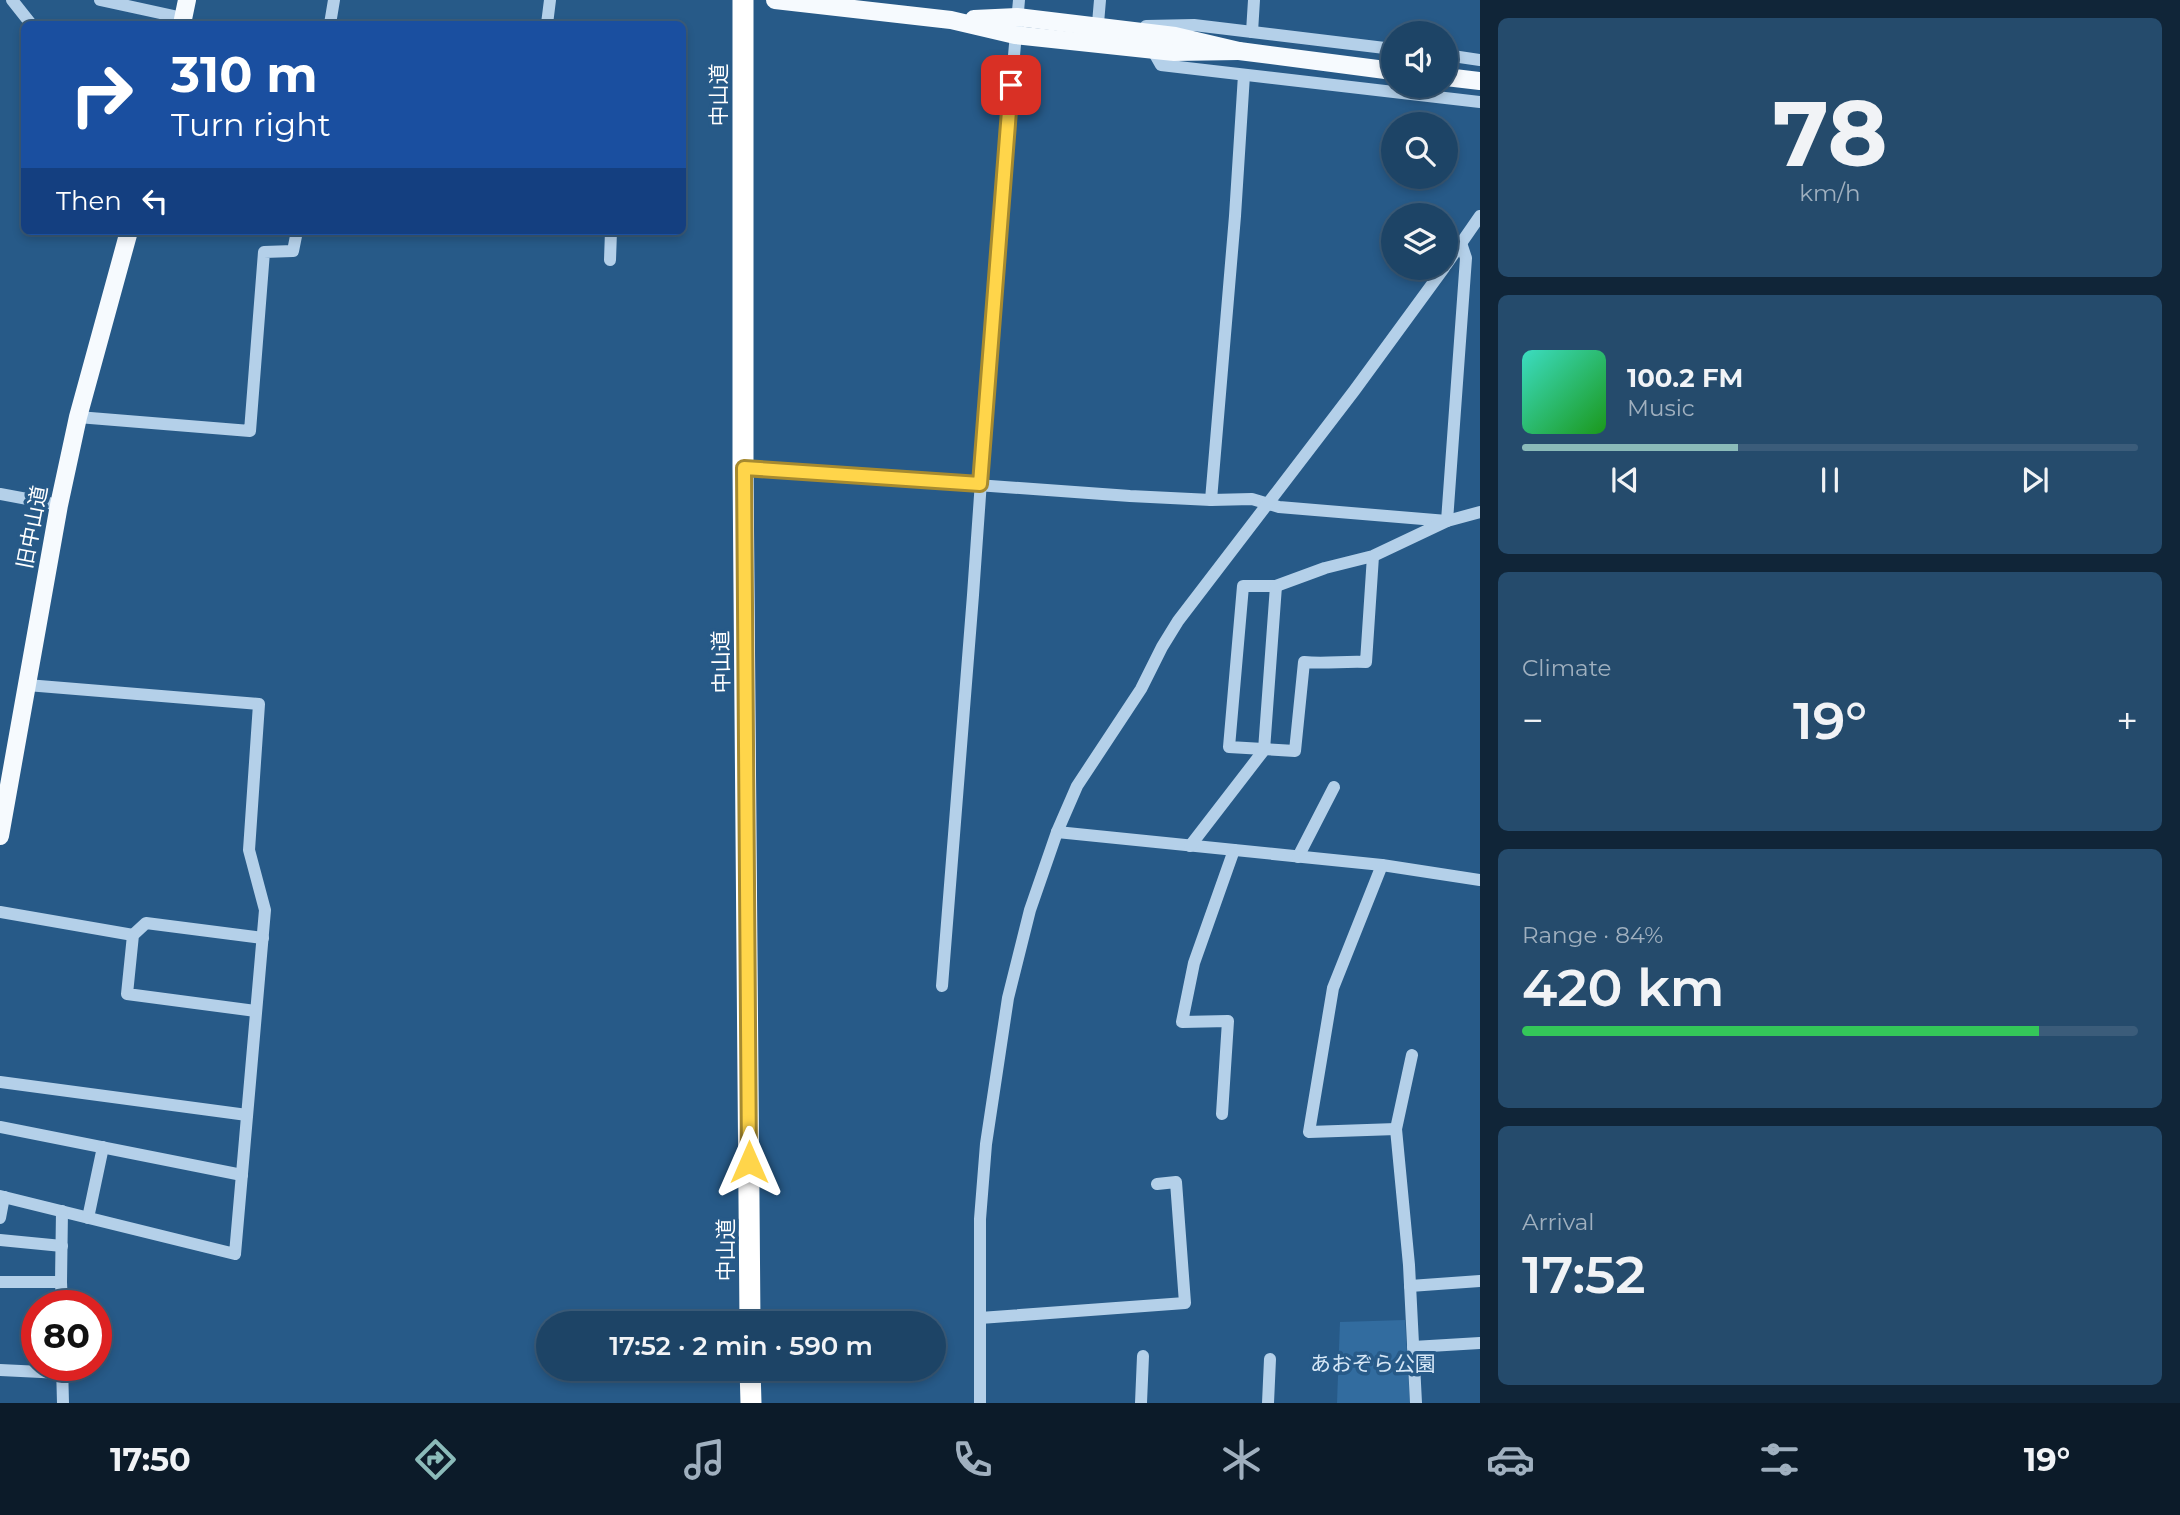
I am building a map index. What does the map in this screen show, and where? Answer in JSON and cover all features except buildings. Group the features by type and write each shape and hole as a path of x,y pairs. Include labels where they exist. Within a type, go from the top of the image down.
{"highway":[{"name":"中山道","path":"743,0 750,1311"},
{"path":"750,1381 751,1403"}],"main road":[{"path":"183,21 187,0"},
{"path":"775,0 951,20 1017,17 1097,35 1153,42 1174,52 1239,51 1381,69"},
{"path":"1458,78 1480,81"},
{"name":"旧中山道","path":"1,827 58,505 78,416 128,235"}],"street":[{"path":"12,0 30,21"},
{"path":"100,0 183,21"},
{"path":"330,21 334,0"},
{"path":"547,21 550,0"},
{"path":"1100,0 1097,35 1194,25 1381,48"},
{"path":"1252,32 1255,0"},
{"path":"942,986 1017,17"},
{"path":"1153,42 1161,65 1480,102"},
{"path":"1458,57 1480,60"},
{"path":"1211,500 1244,75"},
{"path":"1458,248 1480,216"},
{"path":"78,416 250,430 264,252 293,251 296,235"},
{"path":"610,260 611,235"},
{"path":"1447,521 1465,258 1461,243"},
{"path":"980,1403 979,1219 986,1144 1004,1012 1030,910 1057,832 1077,786 1141,689 1168,636 1436,280"},
{"path":"744,468 1117,495 1211,500 1252,499 1279,507 1447,521"},
{"path":"0,494 58,505"},
{"path":"1373,556 1366,662 1304,662 1295,751 1229,747 1242,586 1276,586 1325,568 1373,556 1447,521 1480,512"},
{"path":"1190,846 1264,750 1276,586"},
{"path":"0,1218 2,1197 235,1254 265,910 250,850 259,704 27,685"},
{"path":"1298,857 1334,787"},
{"path":"1057,832 1382,865 1480,880"},
{"path":"1222,1114 1228,1021 1182,1022 1194,963 1234,850"},
{"path":"1382,865 1334,988 1309,1132 1396,1129"},
{"path":"0,912 133,935"},
{"path":"256,1011 127,994 133,935 146,923 262,938"},
{"path":"1412,1055 1396,1129 1410,1286 1416,1403"},
{"path":"0,1082 247,1115"},
{"path":"0,1127 242,1175"},
{"path":"88,1218 103,1147"},
{"path":"980,1318 1185,1303 1176,1182 1157,1184"},
{"path":"61,1290 62,1211"},
{"path":"0,1240 62,1246"},
{"path":"1410,1286 1480,1281"},
{"path":"0,1282 61,1282"},
{"path":"1413,1347 1480,1343"},
{"path":"1141,1403 1143,1356"},
{"path":"1268,1403 1270,1359"},
{"path":"0,1370 21,1370"},
{"path":"62,1381 63,1403"}],"green space":[{"name":"あおぞら公園","path":"1405,1320 1410,1403 1337,1403 1340,1322"}],"route":[{"path":"749,1162 744,468 980,484 1011,85"}]}
